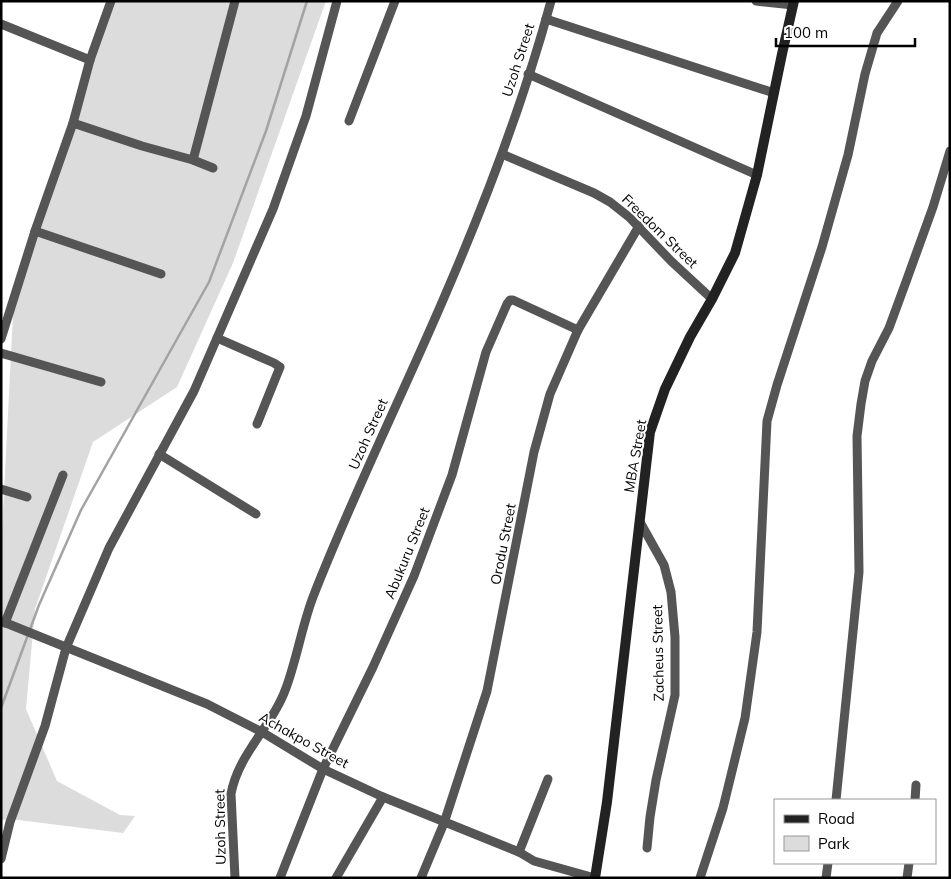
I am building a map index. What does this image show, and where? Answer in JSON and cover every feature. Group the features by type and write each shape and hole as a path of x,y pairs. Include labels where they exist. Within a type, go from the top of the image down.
{"street":[{"path":"1,339 72,123 90,60 111,1"},
{"path":"193,160 235,1"},
{"path":"1,859 10,822 45,726 66,648 110,548 194,391 273,209 306,116 337,1"},
{"path":"349,121 395,1"},
{"name":"Uzoh Street","path":"235,878 231,794 233,784 239,768 278,708 286,688 312,600 446,293 502,154 551,1"},
{"path":"756,1 794,3"},
{"path":"700,878 722,808 746,718 757,632 767,421 777,384 822,247 848,155 859,111 865,74 877,33 898,1"},
{"name":"MBA Street","path":"595,878 607,802 650,432 665,389 735,252 757,175 794,3"},
{"path":"546,19 774,93"},
{"path":"1,24 90,60"},
{"path":"528,74 757,175"},
{"path":"72,123 142,146 193,160 213,168"},
{"path":"836,799 859,572 857,436 861,404 872,360 889,328 933,207 950,151"},
{"name":"Freedom Street","path":"502,154 594,193 629,216 676,266 712,299"},
{"name":"Orodu Street","path":"421,878 444,823 487,691 539,432 550,394 578,330 639,226"},
{"path":"35,231 161,274"},
{"name":"Abukuru Street","path":"280,878 323,769 373,667 414,576 452,475 486,352 507,304 510,300 513,300 578,330"},
{"path":"217,338 280,367 257,424"},
{"path":"1,353 101,382"},
{"path":"159,454 256,514"},
{"path":"6,624 63,475"},
{"path":"1,489 27,497"},
{"name":"Zacheus Street","path":"640,522 664,565 671,592 675,637 676,695 656,780 647,848"},
{"name":"Achakpo Street","path":"6,624 207,704 262,732 323,769 383,798 519,852 534,861 595,878"},
{"path":"519,852 548,780"},
{"path":"915,799 916,785"},
{"path":"336,878 383,798"},
{"path":"826,878 828,864"},
{"path":"907,878 909,864"}],"green space":[{"path":"110,1 326,1 233,263 177,387 93,442 35,609 26,709 57,781 120,815 135,816 123,833 10,819 1,820 1,552 13,314"}],"waterway":[{"path":"1,708 39,605 81,510 209,282 266,131 307,1"}]}
